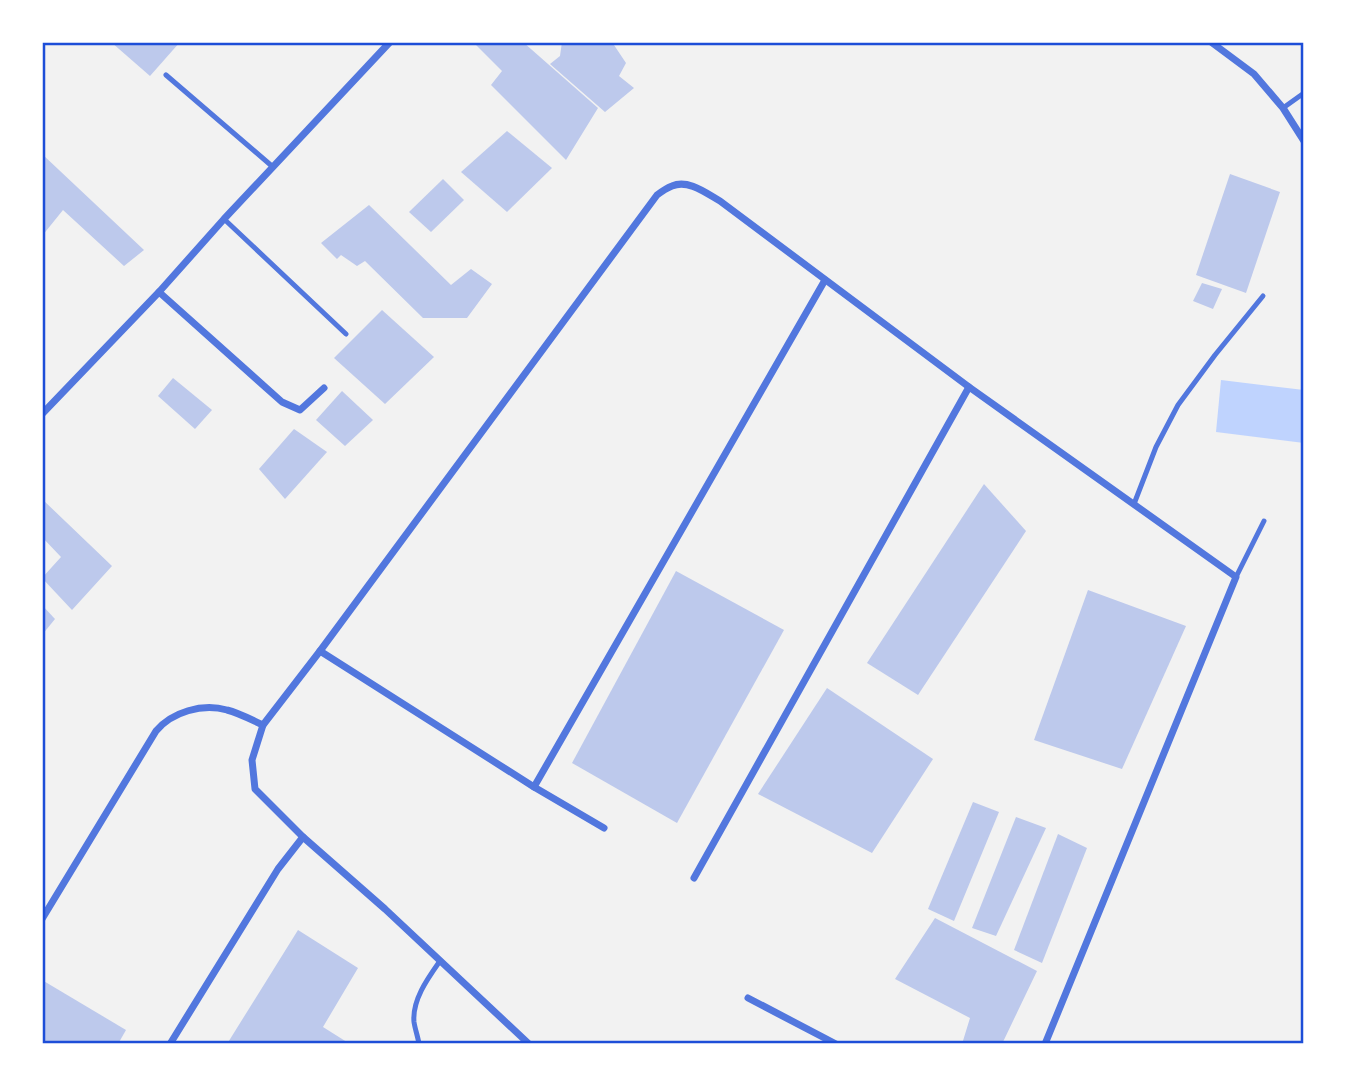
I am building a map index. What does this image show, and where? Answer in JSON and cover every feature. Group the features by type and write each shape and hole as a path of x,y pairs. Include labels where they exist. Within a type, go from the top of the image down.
{"street":[{"path":"42,414 390,42"},
{"path":"1211,42 1254,74 1283,108 1304,141"},
{"path":"529,1044 303,837 255,789 252,760 263,725 657,195 673,185 685,184 720,201 969,387 1236,577 1045,1044"},
{"path":"534,787 825,280"},
{"path":"159,292 282,402 300,410 324,388"},
{"path":"694,878 969,387"},
{"path":"320,651 534,787 604,828"},
{"path":"42,919 164,721 195,708 226,709 263,725"},
{"path":"170,1044 278,869 303,837"},
{"path":"748,998 836,1044"}],"lane":[{"path":"166,75 273,167"},
{"path":"1283,108 1304,93"},
{"path":"223,219 346,334"},
{"path":"1134,504 1156,447 1178,405 1263,296"},
{"path":"1236,577 1264,521"},
{"path":"419,1044 414,1020 417,1001 440,961"}],"water":[{"path":"1221,380 1304,390 1304,443 1216,432"}],"building":[{"path":"111,42 180,42 150,76"},
{"path":"523,42 598,108 566,160 491,85 502,71 475,44"},
{"path":"562,42 612,42 626,63 619,76 634,88 605,112 550,64 560,56"},
{"path":"507,131 552,168 507,212 461,172"},
{"path":"42,154 144,250 124,266 63,210 42,236"},
{"path":"1230,174 1280,192 1246,293 1196,275"},
{"path":"443,179 464,200 431,232 409,212"},
{"path":"369,205 451,285 471,269 492,284 467,318 423,318 365,261 357,266 341,255 337,259 321,243"},
{"path":"1202,283 1222,289 1213,309 1193,301"},
{"path":"382,310 434,357 385,404 334,358"},
{"path":"173,378 212,410 195,429 158,396"},
{"path":"342,391 373,420 345,446 316,420"},
{"path":"294,429 327,452 285,499 259,469"},
{"path":"984,484 1026,531 918,695 867,663"},
{"path":"42,499 112,566 72,610 42,578 61,557 42,537"},
{"path":"676,571 784,630 677,823 572,763"},
{"path":"1088,590 1186,626 1122,769 1034,740"},
{"path":"42,605 55,619 42,635"},
{"path":"827,688 933,759 872,853 758,794"},
{"path":"973,802 999,812 954,921 928,909"},
{"path":"1016,817 1046,828 996,936 972,928"},
{"path":"1058,834 1087,848 1042,963 1014,950"},
{"path":"935,918 1037,971 1002,1044 962,1044 970,1018 895,979"},
{"path":"298,930 358,968 323,1027 350,1044 227,1044"},
{"path":"42,980 126,1030 118,1044 42,1044"}]}
